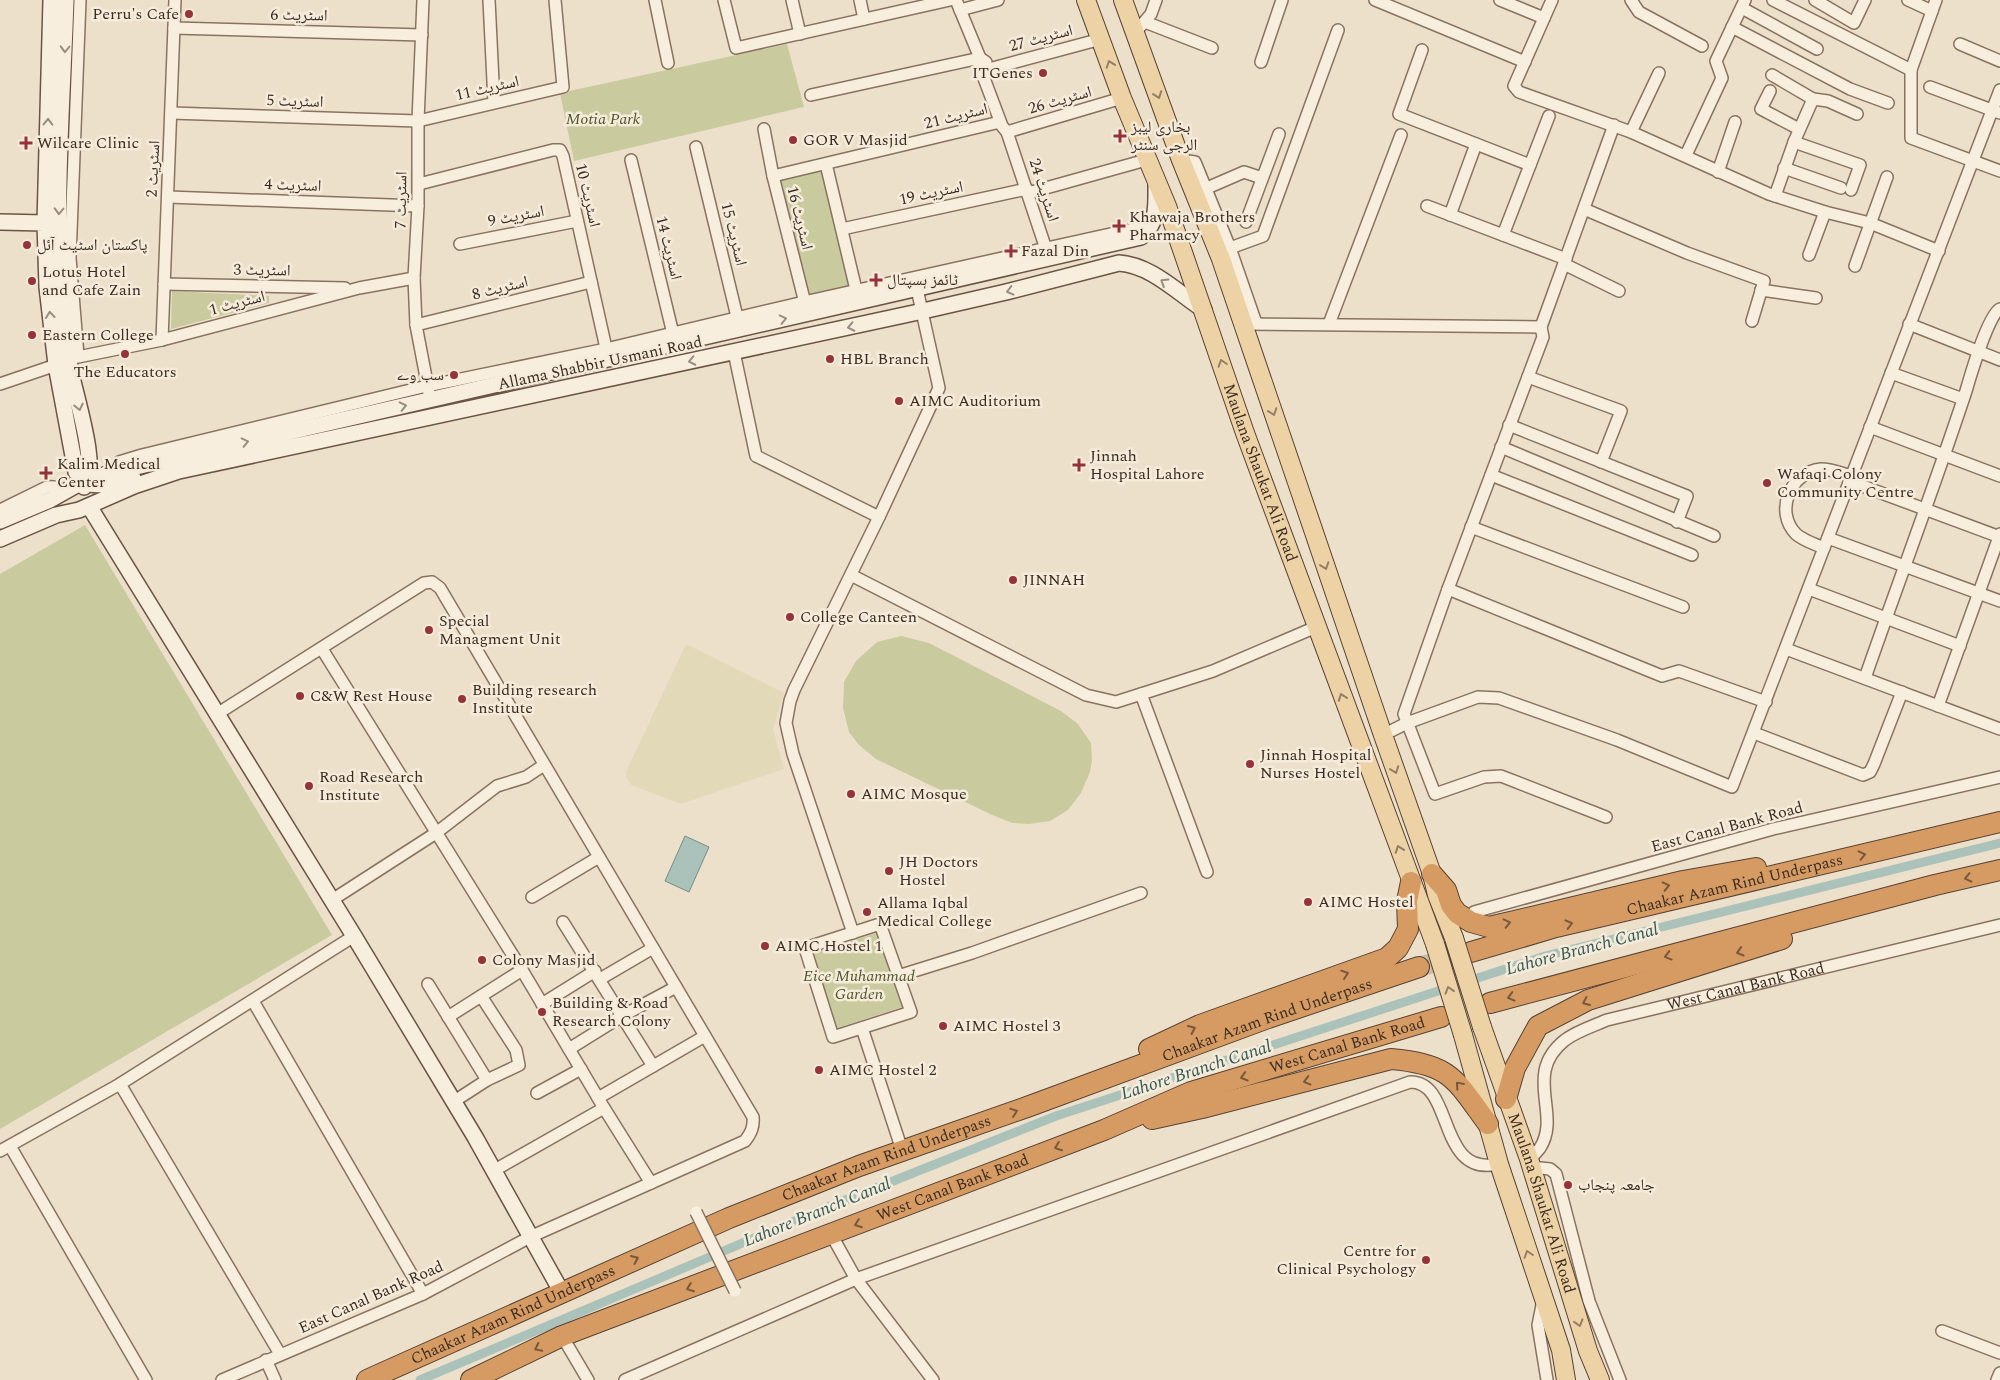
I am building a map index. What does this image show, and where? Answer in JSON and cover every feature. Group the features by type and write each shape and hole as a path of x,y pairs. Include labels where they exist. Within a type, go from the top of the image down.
{"highway":[{"name":"Chaakar Azam Rind Underpass","path":"1471,952 1566,925 2000,822"},
{"path":"1432,874 1446,890 1451,905 1457,912 1471,922 1489,927 1684,881 1753,868 1797,871"},
{"path":"1490,1003 1935,885 2000,870"},
{"path":"1121,1072 1150,1049 1200,1025 1387,958 1398,948 1408,928 1407,901 1411,882"},
{"path":"1506,1099 1516,1068 1538,1026 1588,1000 1809,931 1935,885"},
{"name":"Chaakar Azam Rind Underpass","path":"367,1380 729,1218 902,1150 1028,1107 1268,1018 1419,967"},
{"name":"West Canal Bank Road","path":"471,1380 562,1336 1104,1130 1191,1092 1441,1017"},
{"path":"1104,1130 1202,1108 1391,1059 1429,1064 1442,1070 1460,1086 1488,1124"}],"main road":[{"path":"51,0 45,223 47,287 67,360"},
{"path":"66,0 58,228 61,294 77,474 85,482 115,483 148,474 179,471"},
{"name":"Maulana Shaukat Ali Road","path":"1086,0 1146,160 1167,206 1245,433 1435,944 1499,1164 1563,1359 1566,1380"},
{"name":"Maulana Shaukat Ali Road","path":"1124,0 1140,26 1181,160 1221,259 1250,324 1342,617 1432,874 1437,895 1454,938 1506,1099 1530,1163 1588,1351 1600,1380"},
{"name":"Allama Shabbir Usmani Road","path":"0,521 85,482 114,472 429,393 858,296 917,289 1047,254 1141,237 1152,225 1155,213 1156,184"},
{"path":"0,222 45,223"},
{"name":"Allama Shabbir Usmani Road","path":"0,538 56,515 89,506 134,486 179,471 923,311 1119,263 1134,265 1150,273 1204,310"},
{"path":"56,515 85,482"},
{"path":"89,506 354,936 494,1171 561,1292"},
{"path":"1316,626 1342,617"},
{"path":"1563,1359 1572,1380"}],"street":[{"path":"67,360 80,0"},
{"name":"اسٹریٹ 2","path":"162,340 175,0"},
{"name":"اسٹریٹ 7","path":"423,0 418,120 419,184 414,278 416,325 429,393"},
{"path":"489,0 494,102"},
{"name":"اسٹریٹ 11","path":"418,120 563,87 555,0"},
{"path":"654,0 668,63"},
{"path":"724,0 736,48 950,0"},
{"path":"792,0 800,34"},
{"path":"860,0 864,19"},
{"path":"958,5 998,0"},
{"path":"1156,0 1140,26 1212,48"},
{"path":"1261,62 1282,0"},
{"path":"1375,0 1525,62"},
{"path":"1500,0 1544,18"},
{"path":"1552,0 1514,86 1518,92 1614,125 1686,155 1718,172 1775,196 1825,212 1870,223 1939,251"},
{"path":"1631,0 1639,12 1702,46"},
{"path":"1774,0 1911,70"},
{"path":"1815,0 1854,23 1865,0"},
{"path":"1908,0 1934,6 1911,70 1911,138 2000,171"},
{"path":"1686,155 1722,78 1716,61 1744,4 1817,49"},
{"name":"اسٹریٹ 24","path":"958,5 980,58 989,69 1009,124 1007,132"},
{"path":"1732,27 1840,84 1888,103"},
{"name":"اسٹریٹ 6","path":"174,28 422,35"},
{"path":"1230,248 1263,236 1338,30"},
{"name":"اسٹریٹ 27","path":"989,69 1101,39"},
{"path":"1960,44 2000,61"},
{"path":"1422,50 1399,114 1530,165"},
{"path":"811,95 980,58"},
{"name":"اسٹریٹ 24","path":"980,58 979,65 1000,122 1007,132 1047,254"},
{"path":"1631,132 1659,73"},
{"path":"1772,75 1813,99 1828,101 1857,114"},
{"path":"1828,101 1840,84"},
{"path":"1930,87 1996,112"},
{"path":"1383,735 1407,723 1478,697 1500,698 1616,740 1732,787 1973,161 1996,112 2000,90"},
{"path":"1770,91 1761,109 1799,129"},
{"name":"اسٹریٹ 26","path":"1007,132 1122,98"},
{"path":"1775,196 1799,129 1813,99"},
{"name":"اسٹریٹ 5","path":"171,113 418,120"},
{"path":"1503,235 1549,116"},
{"name":"اسٹریٹ 21","path":"773,176 1000,122"},
{"path":"1718,172 1735,122"},
{"path":"1606,817 1501,776 1484,777 1435,794 1404,714 1406,703 1448,589 1543,337 1541,327 1614,125"},
{"name":"اسٹریٹ 16","path":"764,129 773,176 806,308"},
{"path":"1246,222 1278,134"},
{"path":"1329,324 1401,135"},
{"path":"1784,168 1846,189 1860,165 1794,142"},
{"path":"1450,215 1476,144"},
{"name":"اسٹریٹ 15","path":"696,147 739,324"},
{"name":"اسٹریٹ 10","path":"419,184 560,150 563,156 607,354"},
{"name":"اسٹریٹ 14","path":"631,160 674,339"},
{"name":"اسٹریٹ 19","path":"842,229 1027,191 1146,160"},
{"path":"1181,160 1195,162 1207,188 1230,248 1250,324 1541,327"},
{"path":"826,164 858,296 1047,254"},
{"path":"1207,188 1244,172 1262,178"},
{"path":"1855,266 1887,177"},
{"name":"اسٹریٹ 4","path":"168,197 418,206"},
{"path":"1427,206 1503,235 1565,262 1619,291"},
{"path":"1584,209 1687,253 1764,282 1752,321"},
{"path":"1809,255 1825,212"},
{"name":"اسٹریٹ 9","path":"460,244 577,221"},
{"name":"اسٹریٹ 1","path":"0,384 67,360 162,340 359,288 414,278"},
{"name":"اسٹریٹ 8","path":"416,325 591,282"},
{"name":"اسٹریٹ 3","path":"164,284 359,288"},
{"path":"852,933 793,754 786,723 790,700 794,690 879,517 939,388 917,289"},
{"path":"1762,290 1816,298"},
{"path":"1865,678 1944,455 1978,352 1993,314 2000,308"},
{"path":"1910,324 2000,360"},
{"path":"734,352 756,456 879,517"},
{"path":"1891,373 1963,399"},
{"path":"1528,377 1621,411 1601,462"},
{"path":"1509,425 1688,496 1677,522"},
{"path":"1870,427 2000,476"},
{"path":"1501,447 1714,536"},
{"path":"1938,706 1978,593 2000,536 1850,479 1834,470 1820,469 1806,474 1793,485 1786,498 1786,512 1790,525 1797,534 1904,567 1978,593 2000,601"},
{"path":"1491,475 1692,555"},
{"path":"0,510 47,487 54,486 58,488 61,494"},
{"path":"1471,527 1683,607"},
{"path":"851,575 1086,695 1116,702 1213,671 1316,626"},
{"path":"217,714 424,583 432,582 440,588 705,1036 653,1066 601,1103 494,1171"},
{"path":"1448,589 1662,676 1679,671 1766,702"},
{"path":"1808,589 1960,646"},
{"path":"322,649 522,970 651,1183"},
{"path":"1786,649 2000,729"},
{"path":"1754,733 1863,775 1870,772 1874,764 1902,692"},
{"path":"1141,694 1207,872"},
{"path":"332,900 436,833 497,786 526,777 544,765"},
{"name":"East Canal Bank Road","path":"1471,922 1474,912 1773,829 2000,777"},
{"path":"532,897 599,857"},
{"path":"898,976 972,953 1141,893"},
{"path":"563,922 653,1066"},
{"path":"880,924 898,976 911,1012 834,1038 804,948 880,924"},
{"name":"West Canal Bank Road","path":"1530,1163 1540,1149 1547,1129 1543,1078 1545,1066 1557,1048 1574,1034 1606,1020 2000,925"},
{"path":"146,1380 5,1149 120,1084 354,936"},
{"path":"542,1004 653,948"},
{"path":"448,1017 522,970"},
{"path":"428,984 487,1080"},
{"path":"569,1049 622,1016 676,987"},
{"path":"453,1102 487,1080 519,1065 516,1050 481,996"},
{"path":"253,1001 423,1294"},
{"path":"862,1028 902,1150"},
{"name":"East Canal Bank Road","path":"222,1380 423,1294 530,1237 745,1141 751,1134 754,1124 753,1117 705,1036"},
{"path":"537,1093 581,1069"},
{"path":"625,1380 856,1279 1410,1082 1417,1082 1425,1086 1432,1093 1438,1103 1454,1144 1460,1153 1477,1164 1488,1166 1499,1164"},
{"path":"120,1084 280,1354"},
{"path":"1530,1163 1550,1169 1556,1174 1589,1301 1620,1380"},
{"path":"696,1212 735,1291"},
{"path":"831,1234 856,1279 933,1380"},
{"path":"1543,1300 1538,1325 1547,1380"},
{"path":"1942,1332 2000,1353"},
{"path":"562,1336 588,1380"},
{"path":"266,1360 275,1380"},
{"path":"1997,1380 2000,1373"}],"shaded area":[{"path":"686,644 784,693 773,729 784,769 681,804 631,785 626,772"}],"green space":[{"name":"Motia Park","path":"787,44 804,107 574,161 560,93"},
{"path":"824,168 852,288 805,298 777,179"},
{"path":"172,291 269,296 269,303 171,329"},
{"path":"85,525 332,935 0,1129 0,574"},
{"path":"901,636 929,643 1061,711 1078,724 1091,743 1092,760 1090,772 1081,793 1068,810 1050,821 1029,824 1012,823 876,759 859,745 849,732 843,708 844,682 856,661 877,642"},
{"name":"Eice Muhammad Garden","path":"877,933 902,1007 837,1028 812,953"}],"water":[{"path":"685,836 709,847 689,892 665,881"}],"waterway":[{"name":"Lahore Branch Canal","path":"420,1380 818,1211 1056,1116 1545,956 2000,843"}],"tunnel":[{"path":"1419,967 1471,952"}],"place":[{"name":"Perru's Cafe","path":"189,14"},
{"name":"ITGenes","path":"1043,73"},
{"name":"بخاری لیبز الرجی سنٹر","path":"1120,136"},
{"name":"GOR V Masjid","path":"793,140"},
{"name":"Wilcare Clinic","path":"26,143"},
{"name":"Khawaja Brothers Pharmacy","path":"1119,226"},
{"name":"پاکستان اسٹیٹ آئل","path":"27,245"},
{"name":"Fazal Din","path":"1011,251"},
{"name":"ٹائمز ہسپتال","path":"876,280"},
{"name":"Lotus Hotel and Cafe Zain","path":"32,281"},
{"name":"Eastern College","path":"32,335"},
{"name":"The Educators","path":"125,354"},
{"name":"HBL Branch","path":"830,359"},
{"name":"سب وے","path":"454,375"},
{"name":"AIMC Auditorium","path":"899,401"},
{"name":"Jinnah Hospital Lahore","path":"1079,465"},
{"name":"Kalim Medical Center","path":"46,473"},
{"name":"Wafaqi Colony Community Centre","path":"1767,483"},
{"name":"JINNAH","path":"1013,580"},
{"name":"College Canteen","path":"790,617"},
{"name":"Special Managment Unit","path":"429,630"},
{"name":"C&W Rest House","path":"300,696"},
{"name":"Building research Institute","path":"462,699"},
{"name":"Jinnah Hospital Nurses Hostel","path":"1250,764"},
{"name":"Road Research Institute","path":"309,786"},
{"name":"AIMC Mosque","path":"851,794"},
{"name":"JH Doctors Hostel","path":"889,871"},
{"name":"AIMC Hostel","path":"1308,902"},
{"name":"Allama Iqbal Medical College","path":"867,912"},
{"name":"AIMC Hostel 1","path":"765,946"},
{"name":"Colony Masjid","path":"482,960"},
{"name":"Building & Road Research Colony","path":"542,1012"},
{"name":"AIMC Hostel 3","path":"943,1026"},
{"name":"AIMC Hostel 2","path":"819,1070"},
{"name":"جامعہ پنجاب","path":"1568,1185"},
{"name":"Centre for Clinical Psychology","path":"1426,1260"}]}
